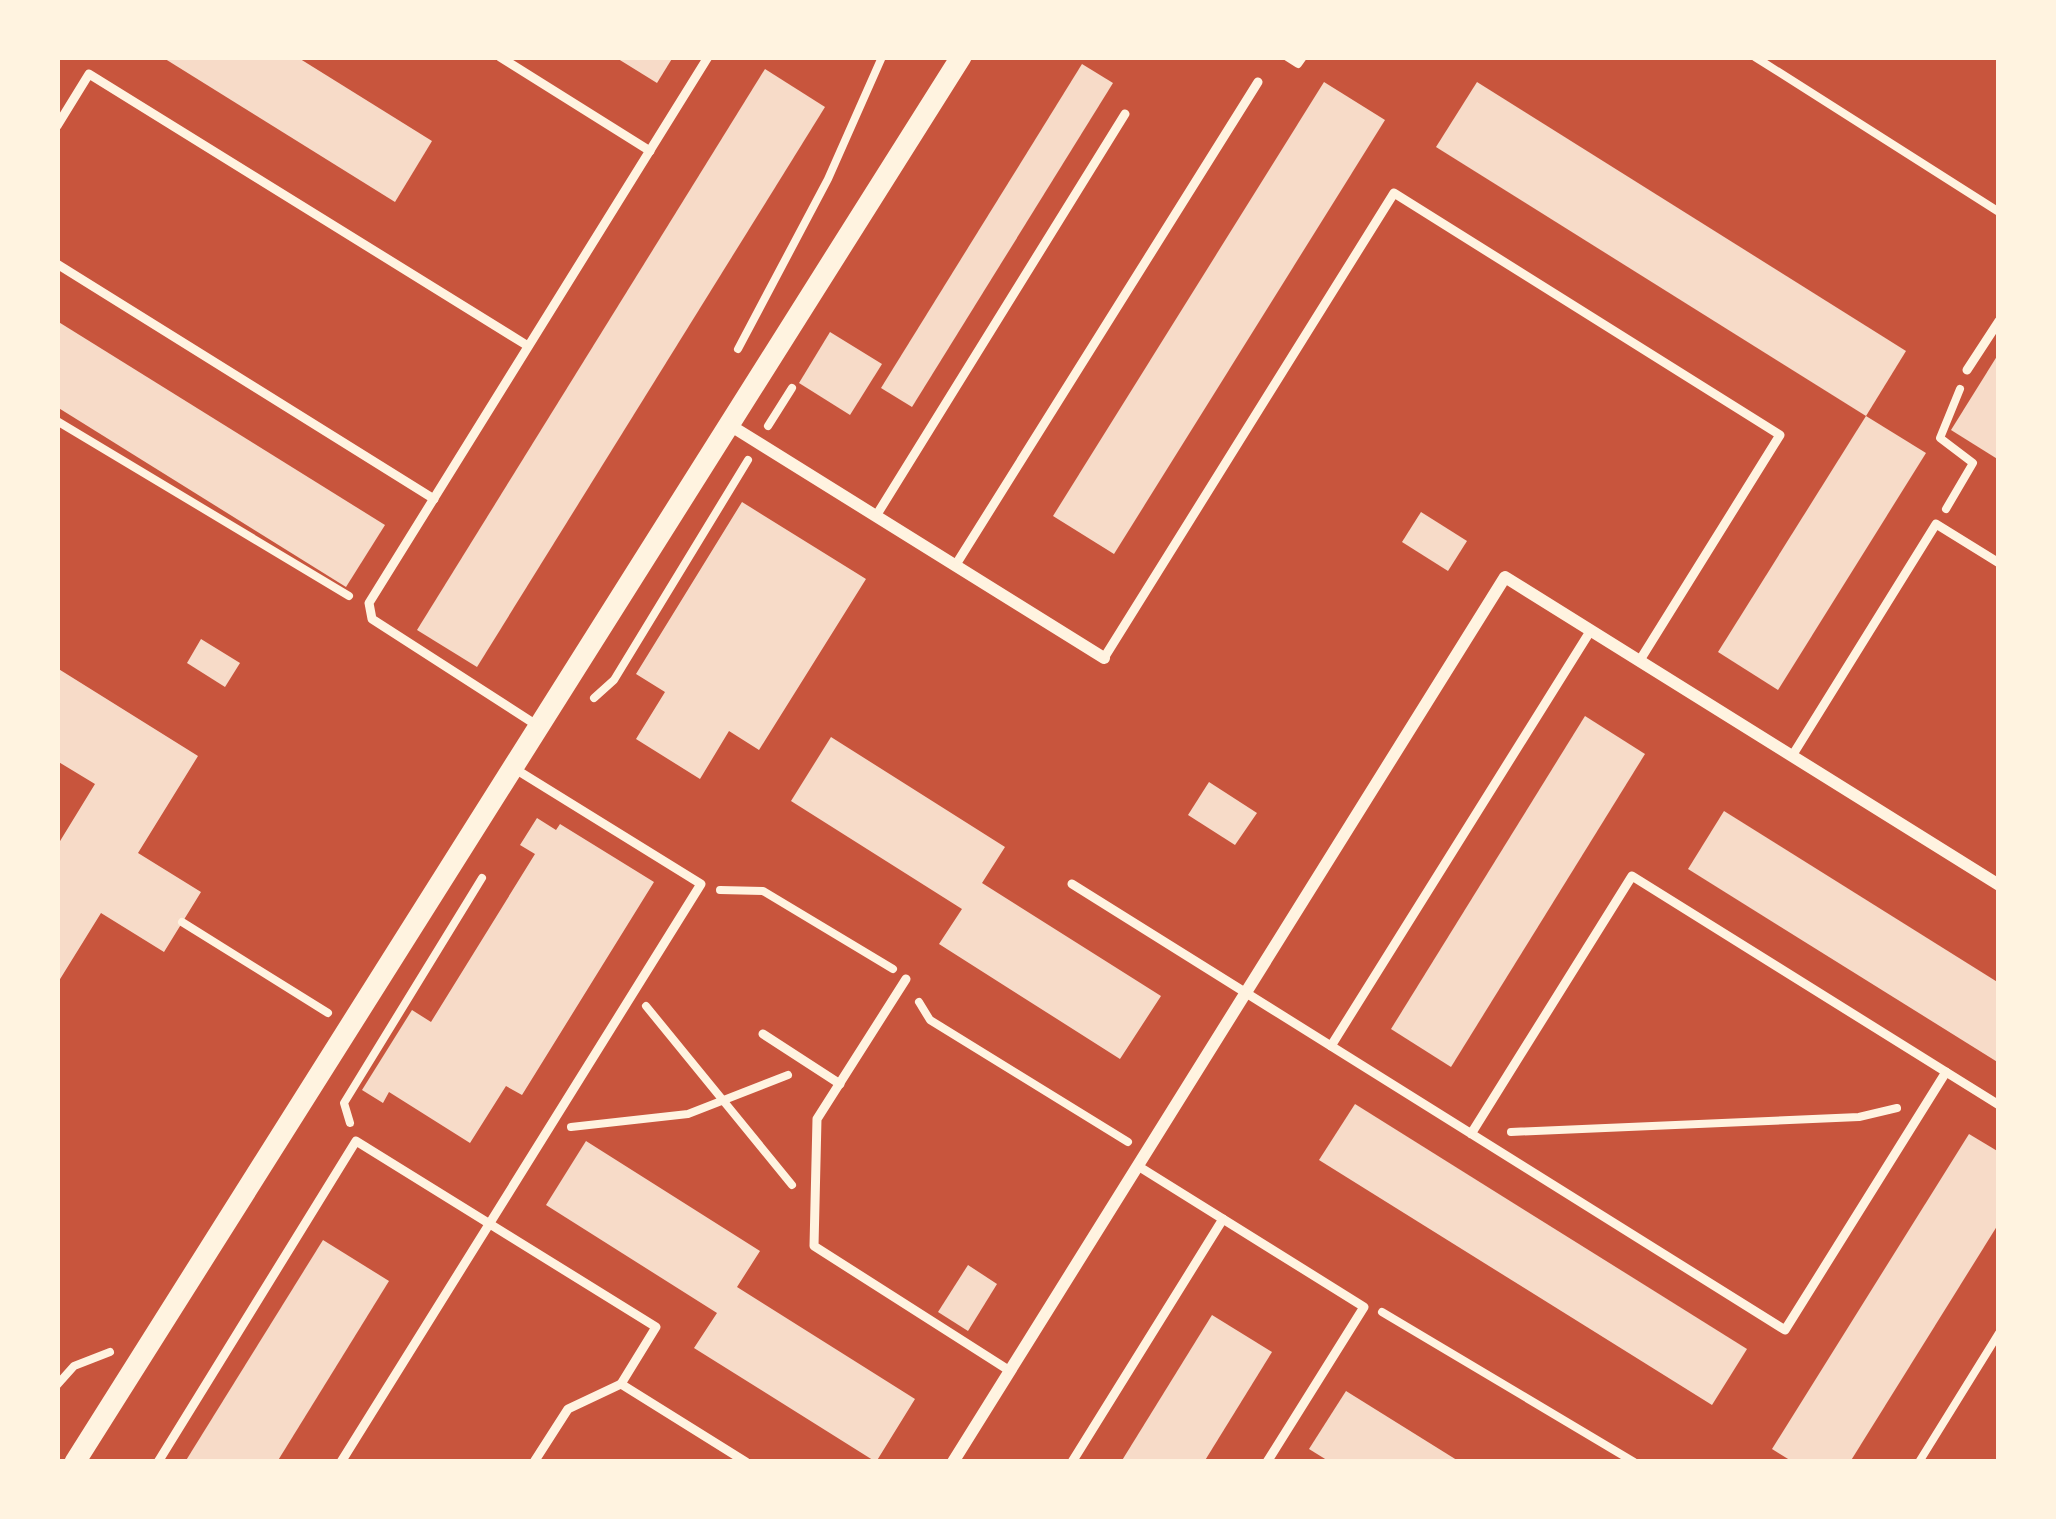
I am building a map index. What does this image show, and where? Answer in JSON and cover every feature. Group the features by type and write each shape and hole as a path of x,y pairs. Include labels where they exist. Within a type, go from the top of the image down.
{"street":[{"path":"75,1462 961,57"},
{"path":"728,424 1104,658"},
{"path":"953,1462 1505,577 1999,885"}],"lane":[{"path":"500,57 650,151"},
{"path":"538,726 372,619 368,608 708,57"},
{"path":"57,126 89,74 528,346"},
{"path":"955,566 1258,82"},
{"path":"876,516 1125,114"},
{"path":"1104,658 1394,193 1780,435 1640,660"},
{"path":"57,264 434,499"},
{"path":"1967,370 1999,321"},
{"path":"1792,755 1936,524 1999,563"},
{"path":"1331,1046 1591,630"},
{"path":"341,1462 701,884 512,767"},
{"path":"1472,1134 1632,876 1999,1105"},
{"path":"1072,884 1785,1330 1946,1072"},
{"path":"906,979 818,1119 814,1246 1010,1371"},
{"path":"763,1034 840,1084"},
{"path":"158,1462 356,1141 656,1327 620,1384 568,1409 534,1462"},
{"path":"1142,1159 1223,1219 1364,1306 1267,1462"},
{"path":"1072,1462 1223,1219"},
{"path":"620,1384 746,1462"}],"path":[{"path":"732,361 828,179 883,57"},
{"path":"1755,57 1999,212"},
{"path":"1936,524 1972,463 1940,438 1967,370"},
{"path":"57,421 368,608"},
{"path":"701,884 723,892 764,891 906,979 916,988 920,1009 930,1020 1142,1159"},
{"path":"182,922 349,1026"},
{"path":"634,991 815,1208"},
{"path":"552,1122 578,1128 688,1114 811,1065"},
{"path":"1472,1134 1859,1117 1928,1101"},
{"path":"1364,1306 1394,1315 1634,1462"},
{"path":"1919,1462 1999,1333"}],"building":[{"path":"162,57 297,57 432,141 395,202"},
{"path":"615,57 673,57 657,83"},
{"path":"1082,64 1113,83 912,407 881,388"},
{"path":"765,69 825,107 477,667 417,630"},
{"path":"1324,82 1385,120 1114,554 1053,516"},
{"path":"1477,82 1906,351 1866,416 1436,147"},
{"path":"57,321 385,525 346,587 57,407"},
{"path":"830,332 882,364 850,415 799,383"},
{"path":"1999,353 1999,460 1951,430"},
{"path":"1866,416 1926,453 1778,690 1718,652"},
{"path":"742,502 866,579 759,750 729,731 700,779 636,739 665,692 636,674"},
{"path":"1421,512 1467,541 1448,571 1402,542"},
{"path":"201,639 240,663 225,687 187,663"},
{"path":"57,668 198,756 138,853 201,892 164,952 101,913 57,984 57,846 95,784 57,761"},
{"path":"1585,716 1645,754 1451,1067 1391,1029"},
{"path":"831,737 1005,847 982,883 1161,996 1120,1059 939,944 962,909 791,801"},
{"path":"1209,782 1257,813 1235,845 1188,815"},
{"path":"1724,811 1999,983 1999,1063 1688,869"},
{"path":"537,818 556,830 560,824 654,882 522,1095 506,1086 470,1143 389,1092 383,1103 362,1090 412,1010 431,1022 535,854 520,845"},
{"path":"1355,1104 1747,1349 1712,1405 1319,1160"},
{"path":"1969,1134 1999,1152 1999,1223 1850,1462 1793,1462 1772,1449"},
{"path":"586,1141 760,1251 737,1287 915,1399 876,1462 694,1348 717,1313 546,1205"},
{"path":"323,1240 389,1281 277,1462 185,1462"},
{"path":"968,1265 997,1284 968,1331 938,1312"},
{"path":"1212,1315 1272,1352 1204,1462 1121,1462"},
{"path":"1346,1391 1460,1462 1330,1462 1309,1449"}]}
